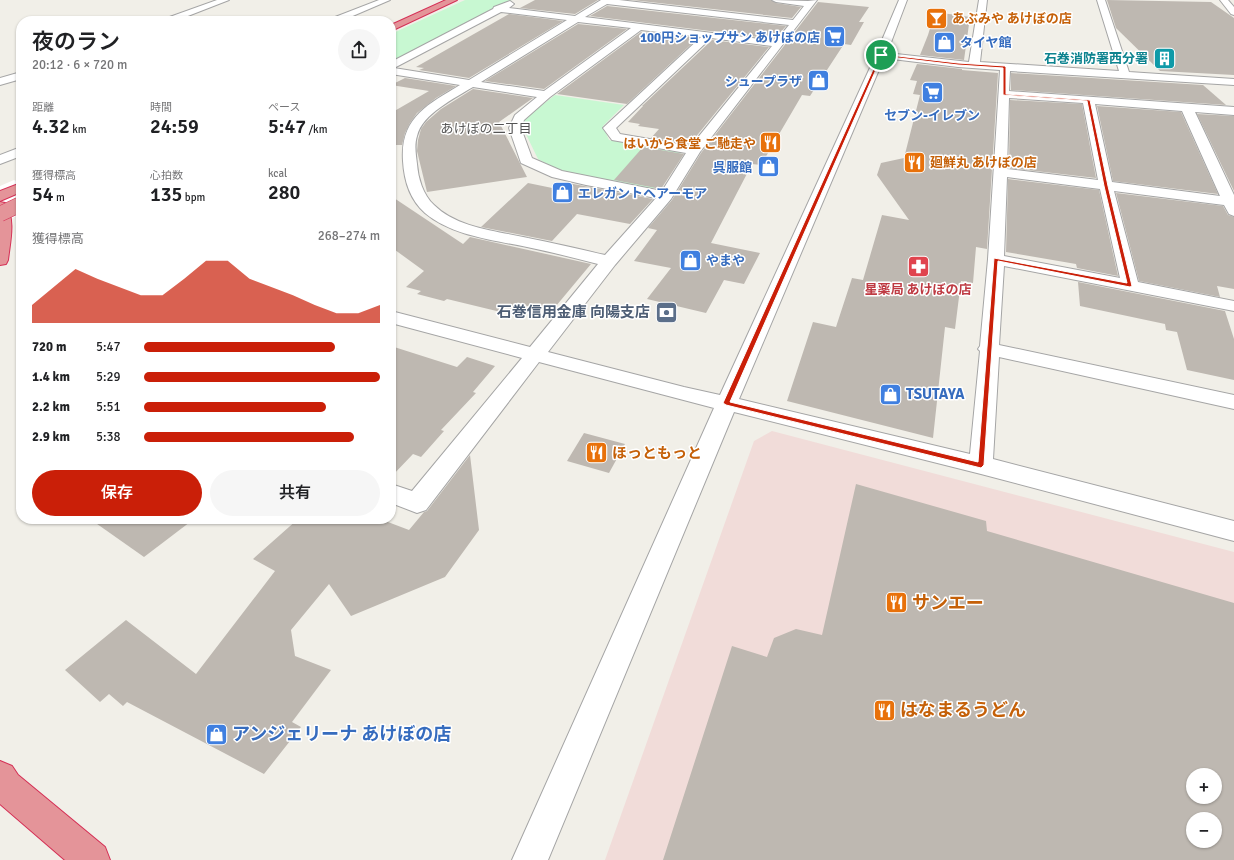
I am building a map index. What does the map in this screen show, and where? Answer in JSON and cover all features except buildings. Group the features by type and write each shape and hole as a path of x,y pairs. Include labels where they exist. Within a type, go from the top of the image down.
{"highway":[{"path":"396,26 453,0"},
{"path":"0,197 16,189"},
{"path":"0,206 2,210 3,230 0,260"},
{"path":"0,214 16,206"},
{"path":"2,785 92,860"}],"street":[{"path":"182,16 225,0"},
{"path":"346,16 386,0"},
{"path":"396,63 518,0"},
{"path":"608,261 471,230 447,220 430,210 418,196 411,174 408,145 411,132 419,120 437,104 468,83 606,0 795,23"},
{"path":"776,0 811,2"},
{"path":"530,860 726,403 881,55 903,0"},
{"path":"974,65 984,0"},
{"path":"1101,0 1125,75"},
{"path":"1224,0 1234,12"},
{"path":"396,495 417,503 608,261 666,196 694,151 811,2"},
{"path":"497,10 640,26 778,44"},
{"path":"640,26 546,95 519,118 515,128 526,160 564,176 666,196"},
{"path":"694,151 616,137 609,128 709,35"},
{"path":"881,55 974,65 1234,82"},
{"path":"981,465 988,349 996,259 1005,67"},
{"path":"396,72 546,95"},
{"path":"0,82 16,76"},
{"path":"1004,94 1234,111"},
{"path":"1088,100 1106,186 1130,286"},
{"path":"1188,108 1233,205"},
{"path":"0,160 16,153"},
{"path":"1001,172 1233,205"},
{"path":"996,259 1234,306"},
{"path":"396,318 684,394 981,465 1234,531"},
{"path":"988,349 1234,402"}],"shaded area":[{"path":"772,431 1234,552 1234,860 605,860 754,441"}],"green space":[{"path":"465,0 512,0 396,59 396,32"},
{"path":"555,95 624,105 603,126 609,140 678,152 683,155 658,187 648,189 562,172 538,159 523,128 524,119"}],"pier":[{"path":"14,180 16,181 16,216 0,224 0,186"}],"place":[{"name":"あぶみや あけぼの店","path":"937,18"},
{"name":"100円ショップサン あけぼの店","path":"835,37"},
{"name":"タイヤ館","path":"944,42"},
{"name":"石巻消防署西分署","path":"1164,58"},
{"name":"シュープラザ","path":"818,81"},
{"name":"セブン-イレブン","path":"932,93"},
{"name":"はいから食堂 ご馳走や","path":"771,143"},
{"name":"廻鮮丸 あけぼの店","path":"915,162"},
{"name":"呉服館","path":"768,167"},
{"name":"エレガントヘアーモア","path":"562,193"},
{"name":"やまや","path":"690,260"},
{"name":"星薬局 あけぼの店","path":"918,267"},
{"name":"石巻信用金庫 向陽支店","path":"666,312"},
{"name":"TSUTAYA","path":"890,394"},
{"name":"ほっともっと","path":"596,453"},
{"name":"サンエー","path":"896,603"},
{"name":"はなまるうどん","path":"885,710"},
{"name":"アンジェリーナ あけぼの店","path":"216,734"}],"district":[{"name":"あけぼの二丁目","path":"486,128"}],"route":[{"path":"881,55 958,64 1005,67 1004,94 1088,100 1106,186 1130,286 996,259 988,349 981,465 726,403 881,55"}]}
